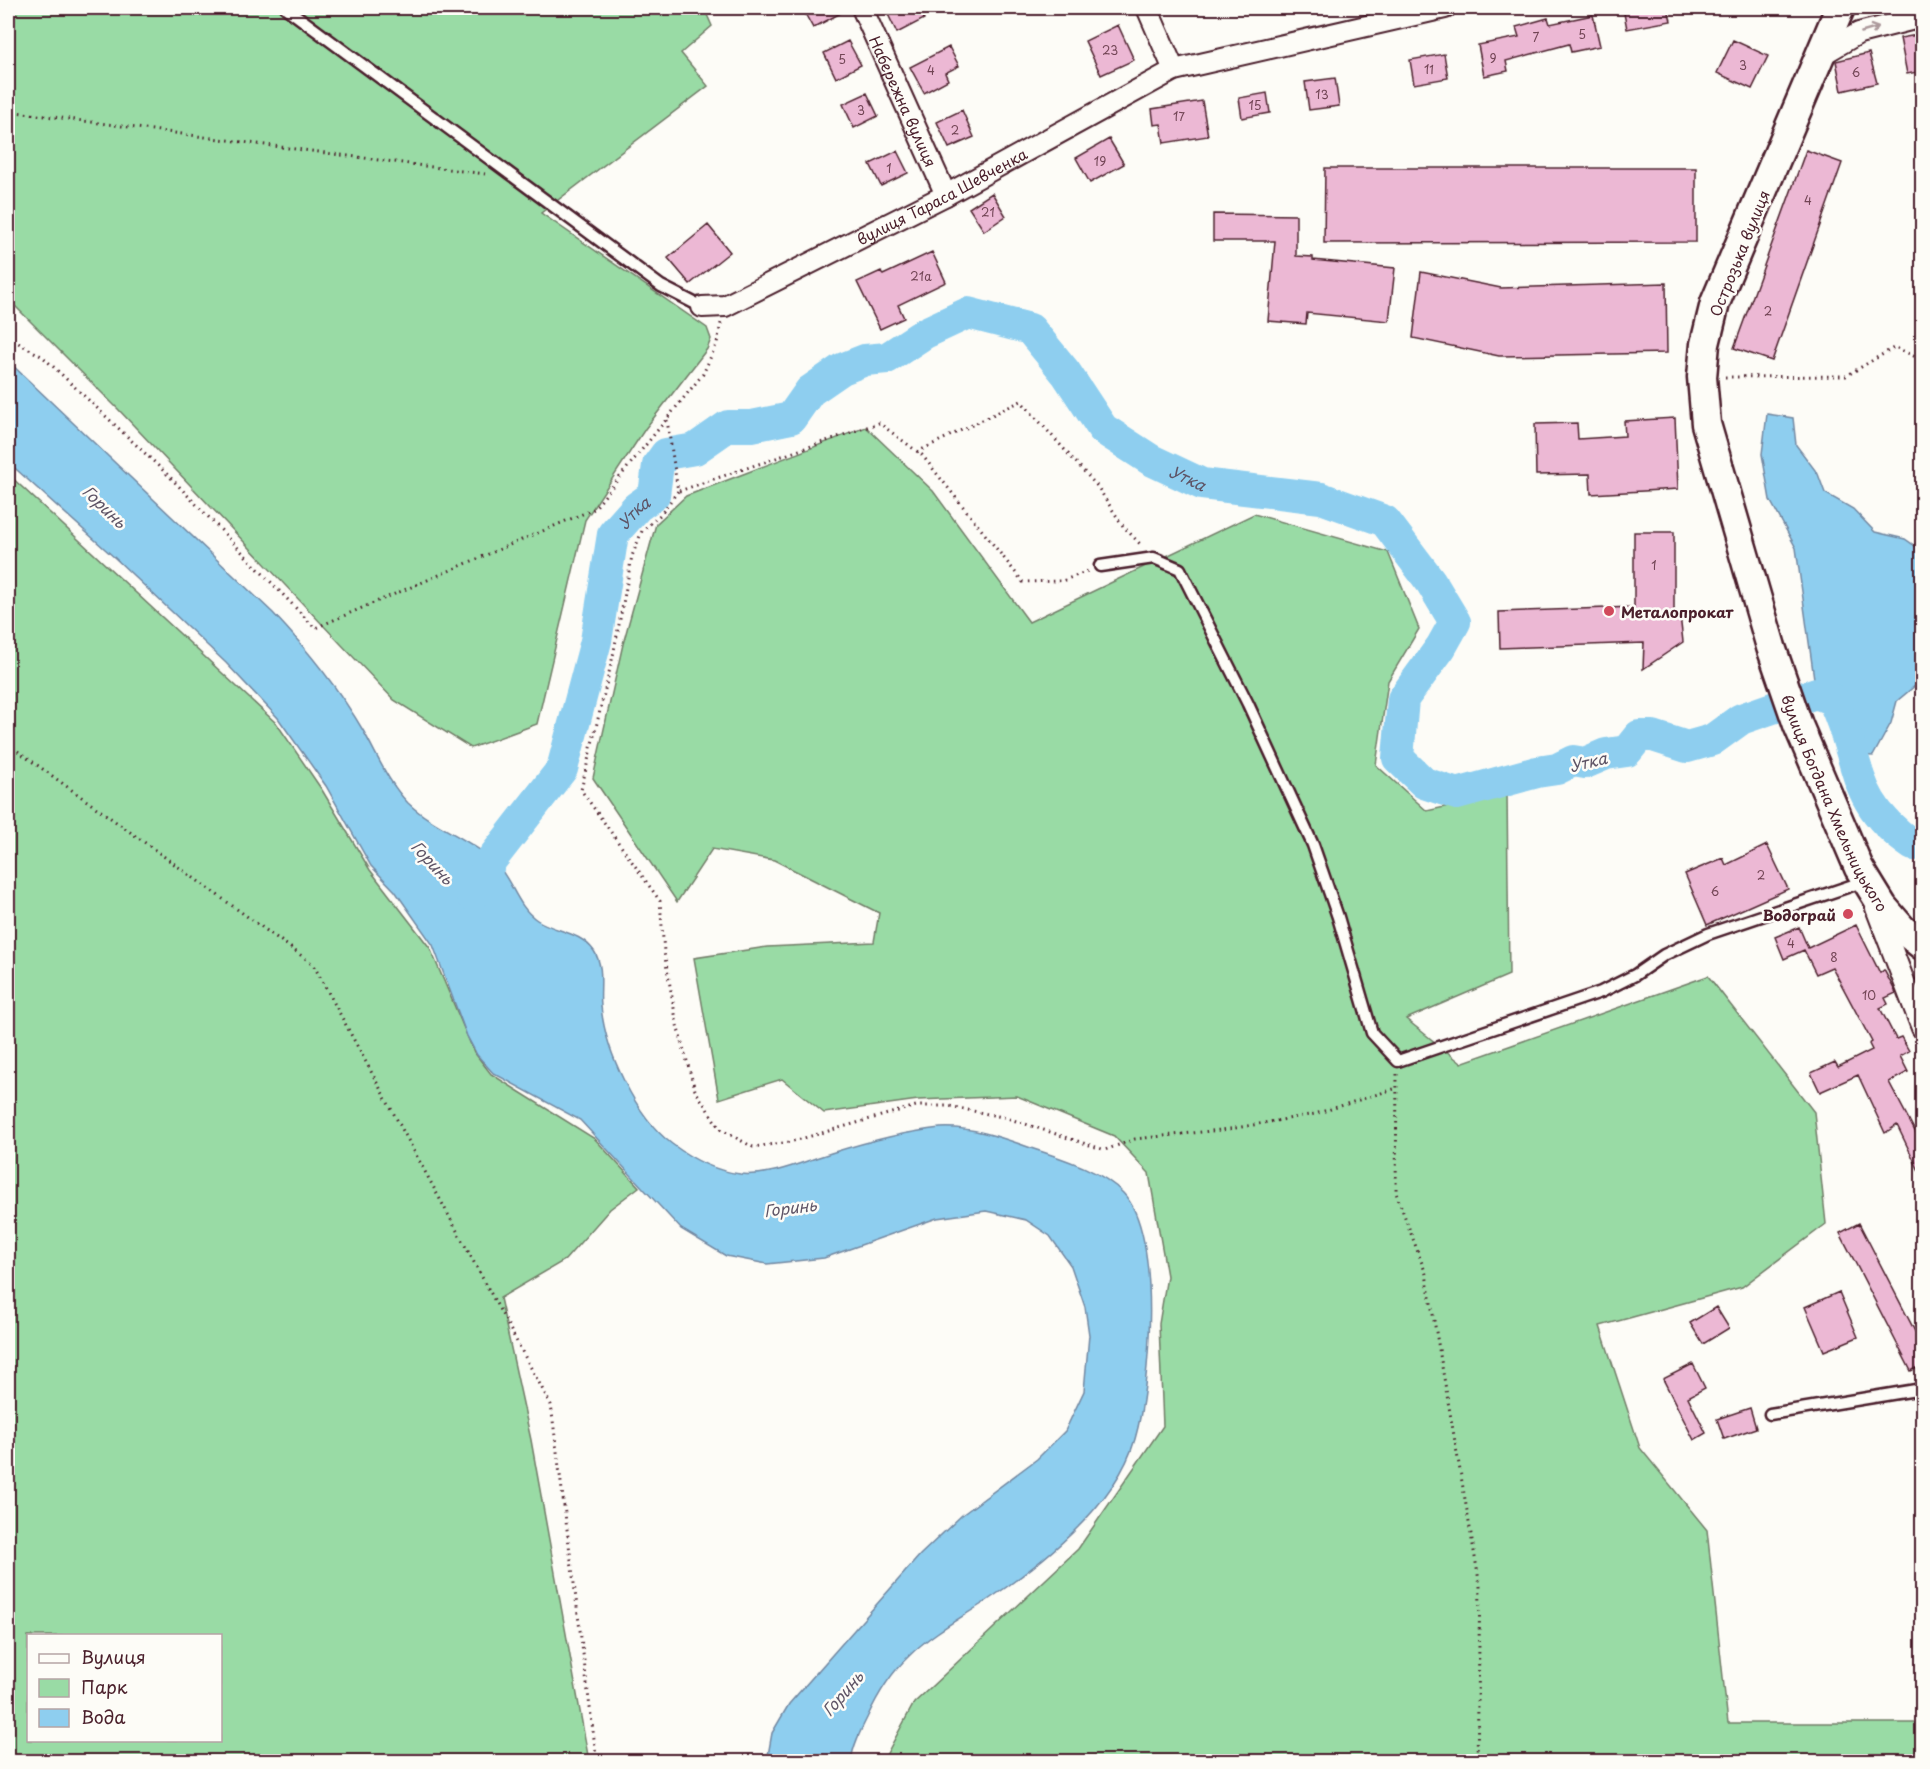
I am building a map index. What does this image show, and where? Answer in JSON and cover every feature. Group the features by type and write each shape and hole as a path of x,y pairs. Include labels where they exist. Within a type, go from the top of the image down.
{"main road":[{"name":"Острозька вулиця","path":"1771,647 1714,459 1706,424 1702,377 1705,344 1715,303 1823,54 1840,8"},
{"name":"вулиця Богдана Хмельницького","path":"1771,647 1798,725 1866,881 1902,929 1923,945"}],"street":[{"name":"Набережна вулиця","path":"862,8 946,195"},
{"path":"1147,8 1174,70"},
{"name":"вулиця Тараса Шевченка","path":"702,307 724,306 946,195 1174,70 1445,8"},
{"path":"1909,8 1923,16"},
{"path":"1823,54 1858,33 1923,16"},
{"path":"1866,881 1923,1028"}],"lane":[{"path":"286,8 661,286 702,307"},
{"path":"1100,566 1154,558 1180,569 1248,704 1313,845 1338,917 1372,1033 1398,1061 1601,992 1635,975 1664,955 1708,934 1866,881"},
{"path":"1770,1414 1923,1389"}],"path":[{"path":"8,111 516,178"},
{"path":"8,338 43,357 169,476 315,628 594,509 704,374 717,343 724,306"},
{"path":"1702,377 1846,376 1895,347 1923,360"},
{"path":"917,452 1021,401 1097,486 1123,526 1154,558"},
{"path":"667,420 678,491"},
{"path":"1100,566 1062,581 1023,582 917,452 879,423 678,491 661,514 642,531 632,556 613,656 581,790 660,901 664,952 677,1025 696,1090 720,1129 753,1147 789,1142 916,1107 949,1106 1007,1118 1105,1150 1135,1139 1230,1129 1315,1114 1397,1088"},
{"path":"8,744 313,964 551,1406 597,1761"},
{"path":"1398,1061 1396,1193 1426,1274 1480,1586 1477,1761"}],"green space":[{"path":"8,8 704,8 712,26 681,53 708,86 541,213 707,328 711,339 707,349 645,429 585,520 537,724 471,748 394,700 118,409 8,299"},
{"path":"866,427 933,491 1029,622 1254,514 1388,552 1419,629 1388,681 1376,765 1427,811 1507,793 1509,975 1406,1019 1461,1063 1708,976 1814,1112 1826,1224 1742,1287 1600,1326 1640,1448 1707,1530 1728,1723 1922,1723 1922,1761 883,1761 914,1703 1078,1549 1163,1426 1159,1324 1167,1276 1149,1173 1114,1136 1017,1096 918,1100 824,1113 782,1079 719,1099 694,958 767,947 874,942 879,913 774,860 712,849 677,902 593,778 623,644 656,524 686,496"},
{"path":"8,474 277,724 322,790 370,870 430,948 474,1052 491,1074 595,1139 639,1187 610,1209 565,1260 500,1298 531,1440 589,1761 8,1761"}],"water":[{"name":"Горинь","path":"8,361 286,627 344,700 389,778 408,803 428,819 473,845 493,860 524,907 537,920 582,939 594,951 601,971 604,1024 624,1082 646,1117 672,1144 713,1167 740,1174 752,1174 786,1168 871,1141 898,1135 940,1128 963,1129 1009,1140 1092,1171 1123,1193 1136,1213 1144,1242 1150,1312 1145,1385 1135,1439 1125,1464 1111,1488 1094,1510 1052,1552 985,1602 945,1627 902,1663 875,1701 857,1739 851,1761 767,1761 772,1733 789,1704 920,1555 962,1515 1037,1459 1065,1431 1084,1391 1089,1335 1085,1307 1071,1266 1050,1236 1026,1220 986,1211 937,1218 824,1258 767,1264 726,1256 681,1229 580,1120 493,1073 477,1055 467,1036 433,945 395,891 371,866 326,786 278,718 226,663 115,558 8,462"},
{"path":"1767,414 1793,418 1796,445 1818,474 1825,493 1853,509 1875,532 1905,539 1922,551 1922,672 1916,685 1897,701 1891,723 1873,756 1839,754 1816,693 1796,548 1770,500 1762,454"}],"building":[{"path":"802,8 850,8 813,28"},
{"path":"885,8 919,8 924,19 897,33"},
{"path":"1623,8 1668,8 1671,21 1627,29"},
{"path":"1593,15 1600,46 1571,52 1569,44 1506,61 1508,71 1484,76 1478,45 1519,37 1516,27 1548,18 1550,24"},
{"path":"1118,25 1134,60 1101,75 1085,41"},
{"path":"1923,34 1923,71 1907,74 1900,38"},
{"path":"1733,40 1768,56 1752,89 1717,73"},
{"path":"848,41 861,65 836,78 824,53"},
{"path":"949,47 959,66 945,73 948,80 924,93 910,67"},
{"path":"1869,53 1877,83 1842,91 1836,61"},
{"path":"1444,54 1448,78 1414,84 1410,60"},
{"path":"1335,78 1339,106 1309,110 1305,82"},
{"path":"867,93 878,116 854,128 843,104"},
{"path":"1267,93 1270,113 1242,118 1239,98"},
{"path":"1202,101 1208,136 1164,143 1161,124 1154,125 1152,109"},
{"path":"962,110 974,137 949,148 937,122"},
{"path":"1109,139 1124,164 1090,183 1076,158"},
{"path":"1806,150 1842,163 1772,361 1734,348"},
{"path":"897,151 908,173 881,186 870,164"},
{"path":"1325,168 1696,168 1696,242 1324,243"},
{"path":"992,193 1006,216 984,231 969,208"},
{"path":"1213,214 1296,215 1296,256 1313,257 1313,260 1395,268 1389,321 1307,313 1306,324 1268,321 1275,241 1213,241"},
{"path":"708,225 730,252 690,284 668,258"},
{"path":"932,252 946,282 898,305 904,318 880,329 857,282 881,271 883,275"},
{"path":"1421,272 1501,288 1666,283 1667,353 1499,356 1413,338"},
{"path":"1675,418 1678,489 1591,494 1590,474 1536,475 1535,424 1577,423 1578,439 1625,436 1624,421"},
{"path":"1634,532 1674,532 1674,615 1680,615 1683,642 1643,669 1644,643 1500,648 1499,612 1634,607"},
{"path":"1767,845 1788,889 1707,925 1685,874 1723,858 1726,865"},
{"path":"1856,925 1880,973 1884,970 1896,993 1885,998 1888,1004 1880,1008 1896,1039 1901,1037 1909,1051 1900,1056 1908,1072 1889,1082 1917,1135 1923,1132 1923,1179 1897,1125 1885,1133 1858,1075 1820,1092 1811,1073 1835,1062 1838,1067 1872,1050 1869,1044 1872,1042 1832,967 1816,974 1804,950 1784,959 1775,937 1799,927 1808,948"},
{"path":"1859,1223 1923,1347 1923,1365 1911,1371 1840,1233"},
{"path":"1839,1292 1858,1337 1824,1351 1805,1307"},
{"path":"1716,1307 1729,1328 1703,1344 1690,1323"},
{"path":"1693,1364 1705,1388 1688,1397 1706,1433 1694,1440 1663,1379"},
{"path":"1750,1408 1756,1428 1724,1439 1717,1419"}],"waterway":[{"name":"Утка","path":"472,895 492,859 562,769 596,641 613,534 637,507 654,495 658,465 666,454 695,449 728,426 752,426 791,418 810,391 842,369 865,360 887,358 925,333 968,313 1030,329 1066,373 1103,429 1151,460 1202,484 1321,498 1385,521 1431,582 1455,622 1441,647 1403,699 1398,758 1424,783 1457,794 1537,772 1557,769 1573,761 1585,763 1606,754 1627,751 1639,736 1653,736 1687,747 1712,740 1741,719 1816,693 1833,700 1860,779 1878,813 1892,829 1913,845 1922,844"}],"place":[{"name":"Металопрокат","path":"1609,611"},
{"name":"Водограй","path":"1848,914"}]}
